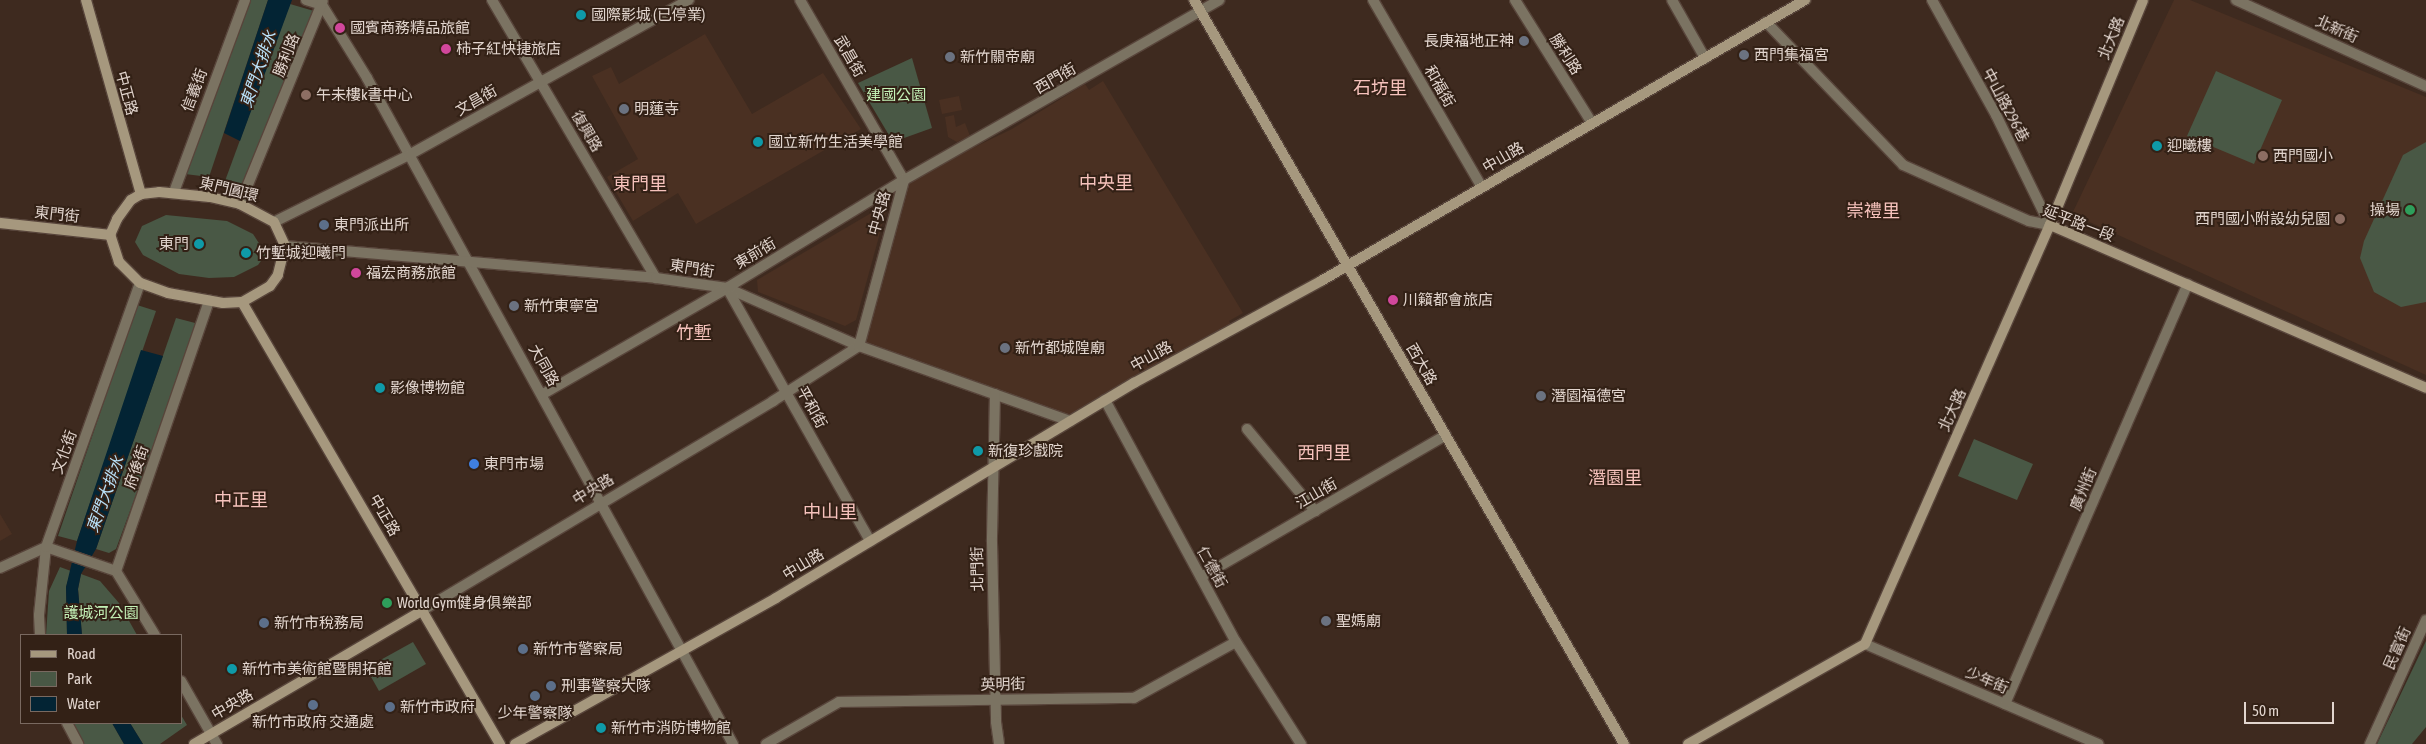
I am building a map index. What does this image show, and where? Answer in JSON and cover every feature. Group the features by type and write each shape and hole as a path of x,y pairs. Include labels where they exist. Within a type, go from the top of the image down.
{"street":[{"name":"中正路","path":"86,0 141,194"},
{"name":"信義街","path":"174,192 245,0"},
{"path":"306,0 323,3"},
{"name":"復興路","path":"492,0 656,278"},
{"name":"文昌街","path":"274,222 409,155 689,0"},
{"name":"武昌街","path":"800,0 904,180"},
{"name":"西大路","path":"1194,0 1624,744"},
{"name":"西門街","path":"904,180 1219,0"},
{"name":"和福街","path":"1373,0 1482,187"},
{"name":"勝利路","path":"1515,0 1592,123"},
{"path":"1672,0 1704,58"},
{"name":"中山路","path":"515,744 870,542 1105,400 1348,264 1805,0"},
{"name":"中山路296巷","path":"1932,0 1996,115 2050,225"},
{"name":"北大路","path":"1865,644 2050,225 2143,0"},
{"name":"北新街","path":"2236,0 2426,86"},
{"name":"大同路","path":"323,3 543,394 599,502 733,744"},
{"name":"勝利路","path":"240,204 323,3"},
{"name":"延平路一段","path":"1766,22 1903,165 2030,221 2050,225 2426,388"},
{"name":"東前街","path":"543,394 727,288 904,180"},
{"name":"中央路","path":"194,744 423,610 599,502 787,392 859,346 904,180"},
{"name":"東門圓環","path":"141,194 174,192 240,204 274,222"},
{"path":"141,194 124,208 110,235 119,262 140,283 168,293 209,301 242,302 270,286 278,275 285,246 274,222"},
{"name":"東門街","path":"0,223 110,235"},
{"name":"東門街","path":"285,246 471,264 656,278 727,288 859,346 1070,421"},
{"name":"文化街","path":"40,634 39,615 46,547 140,283"},
{"name":"廣州街","path":"2005,704 2188,284"},
{"name":"平和街","path":"727,288 870,542"},
{"name":"府後街","path":"116,571 209,301"},
{"name":"中正路","path":"242,302 500,744"},
{"name":"北門街","path":"995,394 993,467 995,699 999,744"},
{"name":"仁德街","path":"1105,400 1236,642 1301,744"},
{"path":"1247,429 1315,511"},
{"name":"江山街","path":"1201,577 1446,434"},
{"path":"0,568 46,547 116,571 154,634"},
{"name":"民富街","path":"2370,744 2426,620"},
{"name":"英明街","path":"766,744 840,702 1134,698 1236,642"},
{"path":"1688,744 1865,644"},
{"name":"少年街","path":"1865,644 2098,744"},
{"path":"182,683 217,744"},
{"path":"67,724 78,744"}],"shaded area":[{"name":"西門國小","path":"2174,0 2190,0 2426,97 2426,375 2072,214"},
{"path":"705,34 752,114 823,73 861,129 696,224 678,193 633,221 607,177 638,159 592,76 611,67 619,84"},
{"path":"1103,81 1243,313 1229,321 1233,328 1070,421 862,345 904,181 1012,129 1085,84 1089,90"},
{"path":"959,96 962,110 942,114 939,100"},
{"path":"954,115 956,127 965,123 970,136 957,142 948,137 945,117"},
{"path":"878,209 886,211 856,320 845,326 758,292 757,280"},
{"path":"0,514 12,534 0,541"}],"green space":[{"path":"249,0 268,0 209,177 185,174"},
{"path":"290,4 314,11 245,186 225,181"},
{"name":"建國公園","path":"912,58 932,128 893,142 858,83"},
{"path":"2216,71 2282,100 2254,164 2187,136"},
{"path":"2426,142 2426,302 2401,307 2374,292 2360,258 2364,241 2403,155"},
{"name":"東門","path":"166,215 227,221 253,234 266,254 258,265 234,277 209,278 179,274 143,255 135,242 142,226"},
{"path":"137,305 156,311 77,541 58,536"},
{"path":"176,318 199,324 116,549 109,553 96,549"},
{"path":"1974,439 2033,464 2017,500 1958,476"},
{"name":"護城河公園","path":"60,567 71,571 66,587 67,634 46,634 49,591"},
{"name":"護城河公園","path":"81,574 100,581 119,603 136,634 82,634 78,589"},
{"path":"2426,641 2426,727 2412,744 2377,744"},
{"path":"413,642 426,664 379,691 366,668"},
{"path":"182,717 187,725 160,744 143,744 131,724 182,724"},
{"path":"73,724 113,724 124,744 84,744"}],"water":[{"name":"東門大排水","path":"268,0 292,0 240,141 224,133"},
{"name":"東門大排水","path":"141,350 163,356 96,549 81,574 78,589 82,634 67,634 66,587 77,541"},
{"path":"113,724 131,724 143,744 124,744"}],"place":[{"name":"國際影城 (已停業)","path":"581,15"},
{"name":"國賓商務精品旅館","path":"340,28"},
{"name":"長庚福地正神","path":"1524,41"},
{"name":"柿子紅快捷旅店","path":"446,49"},
{"name":"西門集福宮","path":"1744,55"},
{"name":"新竹關帝廟","path":"950,57"},
{"name":"午未樓k書中心","path":"306,95"},
{"name":"明蓮寺","path":"624,109"},
{"name":"國立新竹生活美學館","path":"758,142"},
{"name":"迎曦樓","path":"2157,146"},
{"name":"西門國小","path":"2263,156"},
{"name":"操場","path":"2410,210"},
{"name":"西門國小附設幼兒園","path":"2340,219"},
{"name":"東門派出所","path":"324,225"},
{"name":"東門","path":"199,244"},
{"name":"竹塹城迎曦門","path":"246,253"},
{"name":"福宏商務旅館","path":"356,273"},
{"name":"川籟都會旅店","path":"1393,300"},
{"name":"新竹東寧宮","path":"514,306"},
{"name":"新竹都城隍廟","path":"1005,348"},
{"name":"影像博物館","path":"380,388"},
{"name":"潛園福德宮","path":"1541,396"},
{"name":"新復珍戲院","path":"978,451"},
{"name":"東門市場","path":"474,464"},
{"name":"World Gym健身俱樂部","path":"387,603"},
{"name":"聖媽廟","path":"1326,621"},
{"name":"新竹市稅務局","path":"264,623"},
{"name":"新竹市警察局","path":"523,649"},
{"name":"新竹市美術館暨開拓館","path":"232,669"},
{"name":"刑事警察大隊","path":"551,686"},
{"name":"少年警察隊","path":"535,696"},
{"name":"新竹市政府 交通處","path":"313,705"},
{"name":"新竹市政府","path":"390,707"},
{"name":"新竹市消防博物館","path":"601,728"}],"district":[{"name":"石坊里","path":"1380,88"},
{"name":"中央里","path":"1106,183"},
{"name":"東門里","path":"640,184"},
{"name":"崇禮里","path":"1873,211"},
{"name":"竹塹","path":"694,333"},
{"name":"西門里","path":"1324,453"},
{"name":"潛園里","path":"1615,478"},
{"name":"中正里","path":"241,500"},
{"name":"中山里","path":"830,512"}]}
